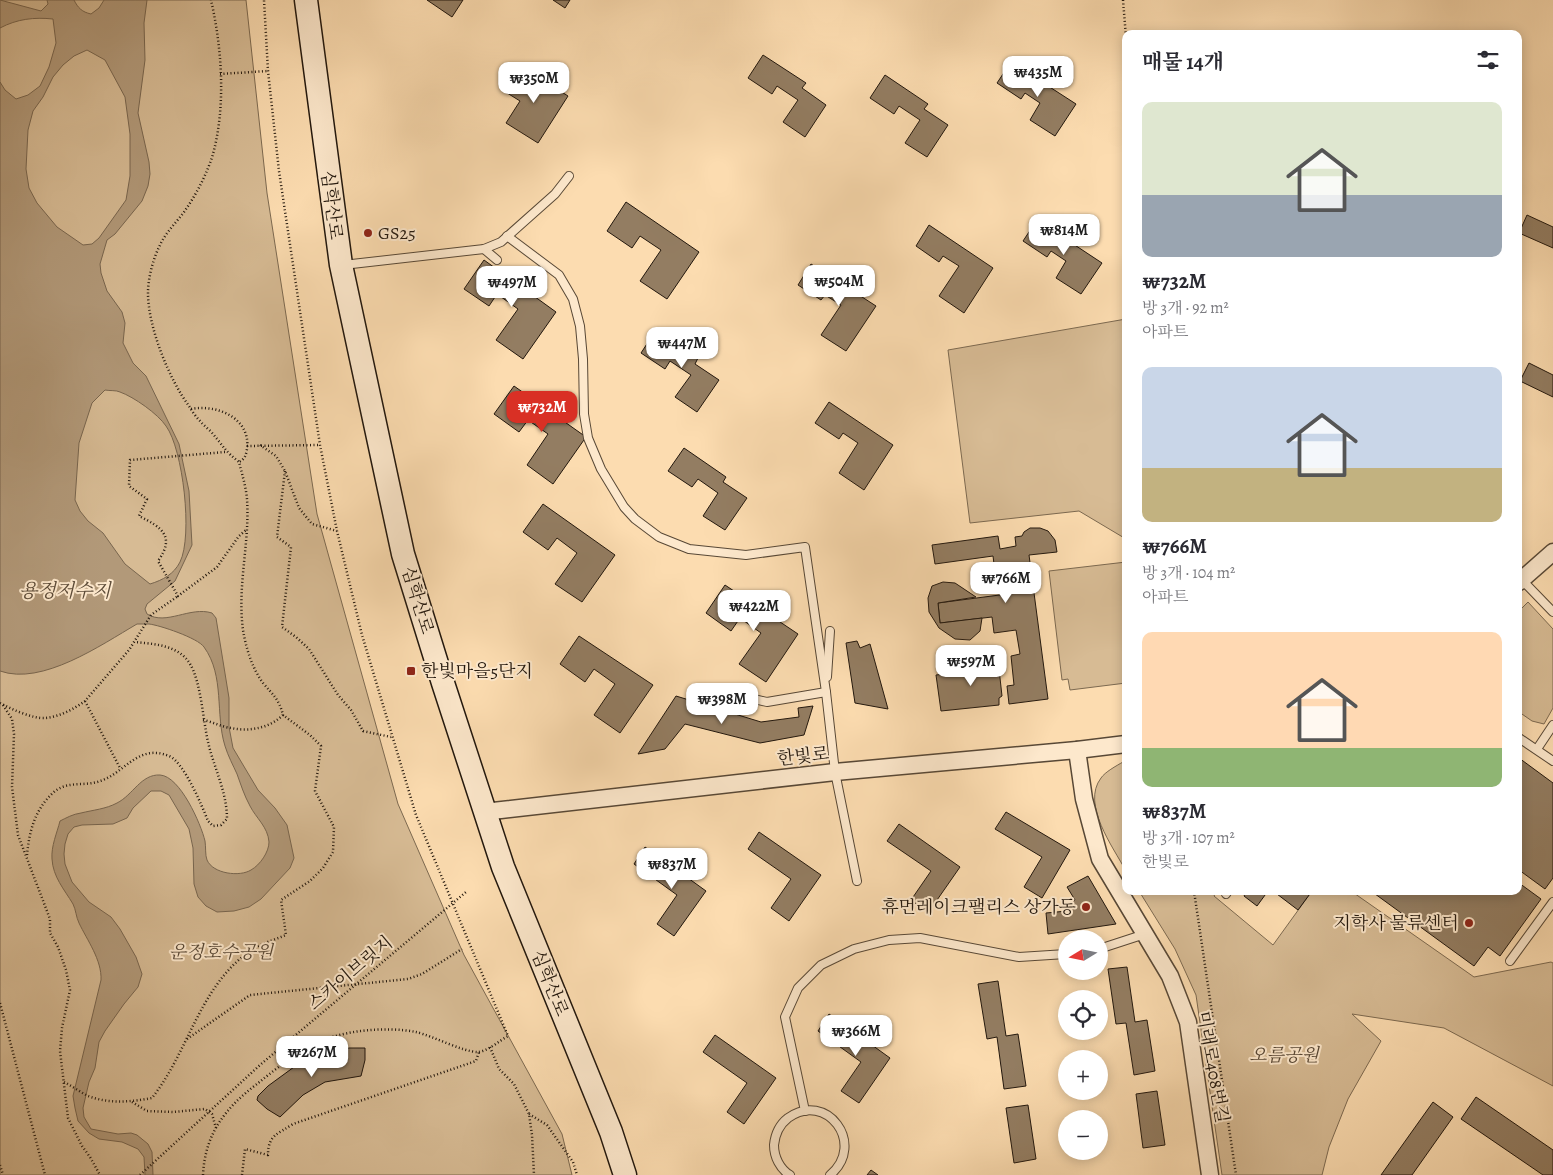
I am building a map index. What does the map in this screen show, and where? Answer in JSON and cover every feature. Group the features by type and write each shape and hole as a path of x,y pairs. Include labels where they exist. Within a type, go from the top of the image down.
{"street":[{"name":"심학산로","path":"306,0 341,265 403,554 503,868 611,1132 625,1175"},
{"path":"1522,579 1553,552"},
{"name":"한빛로","path":"484,812 835,772 1122,744"},
{"name":"미래로408번길","path":"1077,750 1084,799 1100,859 1170,976 1188,1022 1210,1175"}],"lane":[{"path":"341,265 484,249 501,242 555,194 570,176"},
{"path":"507,236 559,275 573,299 580,326 584,414 588,438 601,469 624,507 635,519 659,537 689,549 746,555 805,547 826,692 835,772 857,881"},
{"path":"484,249 498,260"},
{"path":"1522,583 1553,612"},
{"path":"826,692 830,631"},
{"path":"730,693 767,702 826,692"},
{"path":"1537,749 1553,726"},
{"path":"1522,740 1553,761"},
{"path":"1510,960 1553,902"},
{"path":"1108,946 1145,934"},
{"path":"805,1111 785,1018 798,988 821,966 854,949 889,940 920,938 1019,957 1058,955"},
{"path":"790,1175 778,1162 774,1150 774,1140 778,1129 785,1120 794,1114 805,1111 816,1111 827,1115 835,1121 842,1131 845,1141 844,1154 840,1165 830,1175"}],"path":[{"path":"64,1082 89,1096 118,1102 152,1098 162,1085 202,1006 224,975 251,950 286,935 281,900 310,881 323,868 333,852 334,827 315,791 321,746 310,735 283,715 276,697 263,683 247,650 240,600 247,529 247,498 239,462 225,452 213,434 200,422 191,409 164,358 152,318 148,292 150,274 159,247 199,188 212,155 220,112 220,74 216,20 211,0"},
{"path":"203,1175 209,1141 226,1111 242,1095 276,1069 311,1046 335,1037 366,1030 416,1032 470,1051 479,1052 508,1036 416,814 391,737 362,635 337,531 320,445 279,170 268,71 264,0"},
{"path":"1123,0 1125,30"},
{"path":"220,74 268,71"},
{"path":"191,409 201,407 224,413 234,417 243,426 247,435 246,456 239,462"},
{"path":"260,445 276,456 285,471 299,508 312,524 337,531"},
{"path":"247,446 320,445"},
{"path":"178,596 158,561 164,553 167,544 165,534 157,525 139,516 147,499 129,486 130,460 225,452"},
{"path":"285,471 277,537 291,547 282,627 309,648 363,731 391,737"},
{"path":"2,704 24,714 44,718 68,711 85,701 135,642 151,615 217,567 238,536 247,529"},
{"path":"27,855 35,818 43,804 54,791 64,786 100,782 136,758 148,754 172,756 184,772 208,821 213,826 221,825 227,819 227,807 204,720 196,680 190,663 172,649 160,645 135,642"},
{"path":"85,701 120,768"},
{"path":"2,704 12,719 14,734 12,787 18,835 50,919 50,933 58,947 66,970 70,990 62,1028 60,1051 68,1118 100,1175"},
{"path":"204,720 231,728 265,727 276,722 283,715"},
{"name":"스카이브릿지","path":"140,1175 260,1065 466,892"},
{"path":"1195,895 1236,1175"},
{"path":"186,1040 250,995 408,979 422,974 462,949"},
{"path":"0,1003 45,1175"},
{"path":"490,1047 500,1070 514,1084 529,1114 534,1175"},
{"path":"242,1175 244,1149 268,1155 268,1144 271,1138 293,1124 476,1061 479,1052"},
{"path":"130,1102 147,1111 205,1110 212,1114 216,1128"},
{"path":"529,1114 547,1125 572,1162 576,1175"},
{"path":"0,1165 3,1175"}],"green space":[{"name":"운정호수공원","path":"0,0 246,0 267,193 317,514 398,804 464,955 562,1134 572,1175 0,1175"},
{"path":"1122,320 1122,537 1079,511 970,523 948,350"},
{"path":"1122,562 1122,684 1070,690 1068,679 1062,680 1049,571"},
{"path":"1528,602 1553,629 1553,708 1544,724 1532,721 1522,714 1522,608"},
{"path":"1122,763 1122,864 1101,825 1095,800 1096,788 1101,778"},
{"name":"오름공원","path":"1141,895 1215,895 1273,945 1309,895 1357,895 1474,977 1551,962 1553,963 1553,1086 1444,1028 1352,1014 1381,1041 1348,1099 1329,1147 1322,1175 1222,1175 1196,995 1175,949"}],"water":[{"name":"용정저수지","path":"0,0 41,11 48,4 47,0 74,0 81,9 91,14 99,8 104,0 147,0 144,23 145,60 138,113 149,162 148,186 142,201 115,234 107,240 100,264 107,291 122,312 125,323 123,343 133,363 146,376 179,444 189,491 192,545 175,581 147,604 145,609 147,614 154,617 162,618 204,612 212,613 216,618 229,698 229,727 233,748 258,790 275,808 287,825 294,858 290,868 261,899 249,907 234,911 217,912 206,906 198,897 194,884 193,848 189,829 169,795 161,791 151,791 133,808 127,818 113,824 74,827 68,834 64,854 65,864 72,882 89,902 111,917 136,957 142,974 138,987 124,1004 99,1042 95,1068 89,1082 83,1108 84,1117 91,1129 118,1134 131,1133 137,1135 148,1144 152,1152 153,1175 145,1175 144,1157 138,1149 122,1142 99,1139 89,1133 78,1121 73,1096 101,980 101,973 97,958 79,923 73,904 54,872 52,849 60,821 75,814 113,805 123,799 142,781 160,775 168,777 175,783 188,802 203,833 206,856 210,865 227,873 246,872 258,865 267,850 269,842 264,827 246,798 226,750 220,721 215,670 211,658 200,643 178,632 149,624 137,624 89,652 52,668 34,673 16,674 0,671 0,82 5,90 16,99 28,95 40,86 49,67 56,43 53,19 26,19 0,28","holes":["87,50 105,60 125,97 130,134 130,176 126,200 99,238 92,244 83,245 57,227 37,203 29,188 26,169 28,130 33,111 43,97 53,77 63,65 74,56","105,390 126,394 157,416 166,426 172,437 177,453 186,514 184,550 175,570 164,578 150,584 125,564 103,533 88,521 80,511 75,500 79,443 92,403"]}],"building":[{"path":"427,0 463,0 452,17"},
{"path":"553,0 570,0 565,8"},
{"path":"763,55 806,83 802,88 826,105 805,137 783,122 798,100 777,86 772,94 748,78"},
{"path":"1011,62 1076,104 1055,136 1030,120 1040,103 1025,93 1021,99 997,83"},
{"path":"521,66 568,96 538,143 506,123 520,101 504,91"},
{"path":"885,75 928,104 924,109 948,125 927,157 905,143 920,120 899,106 894,114 870,98"},
{"path":"626,202 699,252 667,299 640,281 661,250 640,236 632,248 607,231"},
{"path":"1527,215 1553,227 1553,248 1522,234 1522,226"},
{"path":"1037,220 1102,263 1081,294 1056,278 1066,261 1051,251 1047,257 1023,241"},
{"path":"929,225 993,268 964,313 939,296 959,266 943,256 939,262 916,246"},
{"path":"484,260 556,312 523,359 496,340 518,309 497,294 489,306 464,289"},
{"path":"811,264 876,306 846,351 821,335 841,305 825,295 821,300 798,285"},
{"path":"656,330 698,358 695,364 719,380 697,412 675,397 691,375 670,361 665,369 641,353"},
{"path":"1529,363 1553,375 1553,397 1522,382 1522,377"},
{"path":"514,386 586,437 553,484 527,465 548,434 528,420 519,432 494,414"},
{"path":"829,402 893,445 864,490 839,473 858,443 843,433 839,439 815,423"},
{"path":"684,448 726,477 723,482 747,498 725,530 703,516 718,493 698,479 692,487 668,471"},
{"path":"543,504 615,555 582,602 555,584 577,553 557,538 548,550 523,532"},
{"path":"1030,528 1040,528 1048,531 1055,540 1057,552 1029,555 1048,699 1009,704 1007,686 1014,685 1011,656 1020,654 1016,630 994,633 992,617 940,623 938,603 1015,593 1012,570 995,572 993,556 935,564 932,545 998,536 1000,549 1016,546 1015,537 1022,536"},
{"path":"943,582 955,583 976,597 938,603 940,623 982,618 980,631 970,640 955,639 939,628 929,612 928,598 932,586"},
{"path":"725,585 798,634 766,682 739,664 761,633 740,618 731,631 706,613"},
{"path":"579,636 653,685 620,733 594,715 615,684 594,669 585,682 560,664"},
{"path":"857,641 860,648 870,644 888,709 855,703 846,643"},
{"path":"998,660 1002,696 999,698 999,705 941,711 936,675 970,671 969,663"},
{"path":"676,696 761,722 799,717 798,708 813,706 804,735 760,743 685,724 665,749 638,754"},
{"path":"1522,760 1553,783 1553,878 1545,889 1522,872"},
{"path":"1006,812 1070,850 1042,898 1024,887 1042,857 995,829"},
{"path":"899,824 960,867 928,913 911,900 931,871 887,841"},
{"path":"759,832 821,875 789,921 771,908 791,879 748,849"},
{"path":"645,847 706,891 674,936 657,924 677,895 634,864"},
{"name":"휴먼레이크팰리스 상가동","path":"1088,876 1116,924 1075,930 1058,930 1058,933 1048,934 1046,913 1067,911 1067,902 1075,900 1067,887"},
{"name":"지학사 물류센터","path":"1522,885 1541,899 1500,956 1488,947 1474,966 1376,895 1522,895"},
{"path":"1245,895 1265,895 1257,906"},
{"path":"1278,895 1309,895 1298,910"},
{"path":"1127,967 1135,1022 1147,1020 1155,1071 1134,1075 1126,1023 1116,1024 1108,969"},
{"path":"998,981 1006,1036 1018,1034 1026,1086 1004,1089 997,1037 987,1039 978,984"},
{"path":"829,1014 890,1058 859,1103 841,1091 861,1062 818,1031"},
{"path":"715,1035 776,1078 744,1124 727,1112 747,1083 703,1052"},
{"path":"349,1048 365,1048 365,1060 361,1076 325,1082 303,1095 280,1117 257,1100 258,1096 268,1086 294,1067 317,1057"},
{"path":"1157,1091 1165,1145 1143,1148 1136,1094"},
{"path":"1476,1097 1553,1150 1553,1175 1543,1175 1461,1119"},
{"path":"1433,1102 1453,1117 1412,1175 1381,1175"},
{"path":"1028,1105 1036,1159 1014,1163 1006,1108"},
{"path":"871,1170 878,1175 867,1175"}],"place":[{"name":"GS25","path":"368,233"},
{"name":"한빛마을5단지","path":"411,671"},
{"name":"휴먼레이크팰리스 상가동","path":"1086,907"},
{"name":"지학사 물류센터","path":"1469,923"}]}
